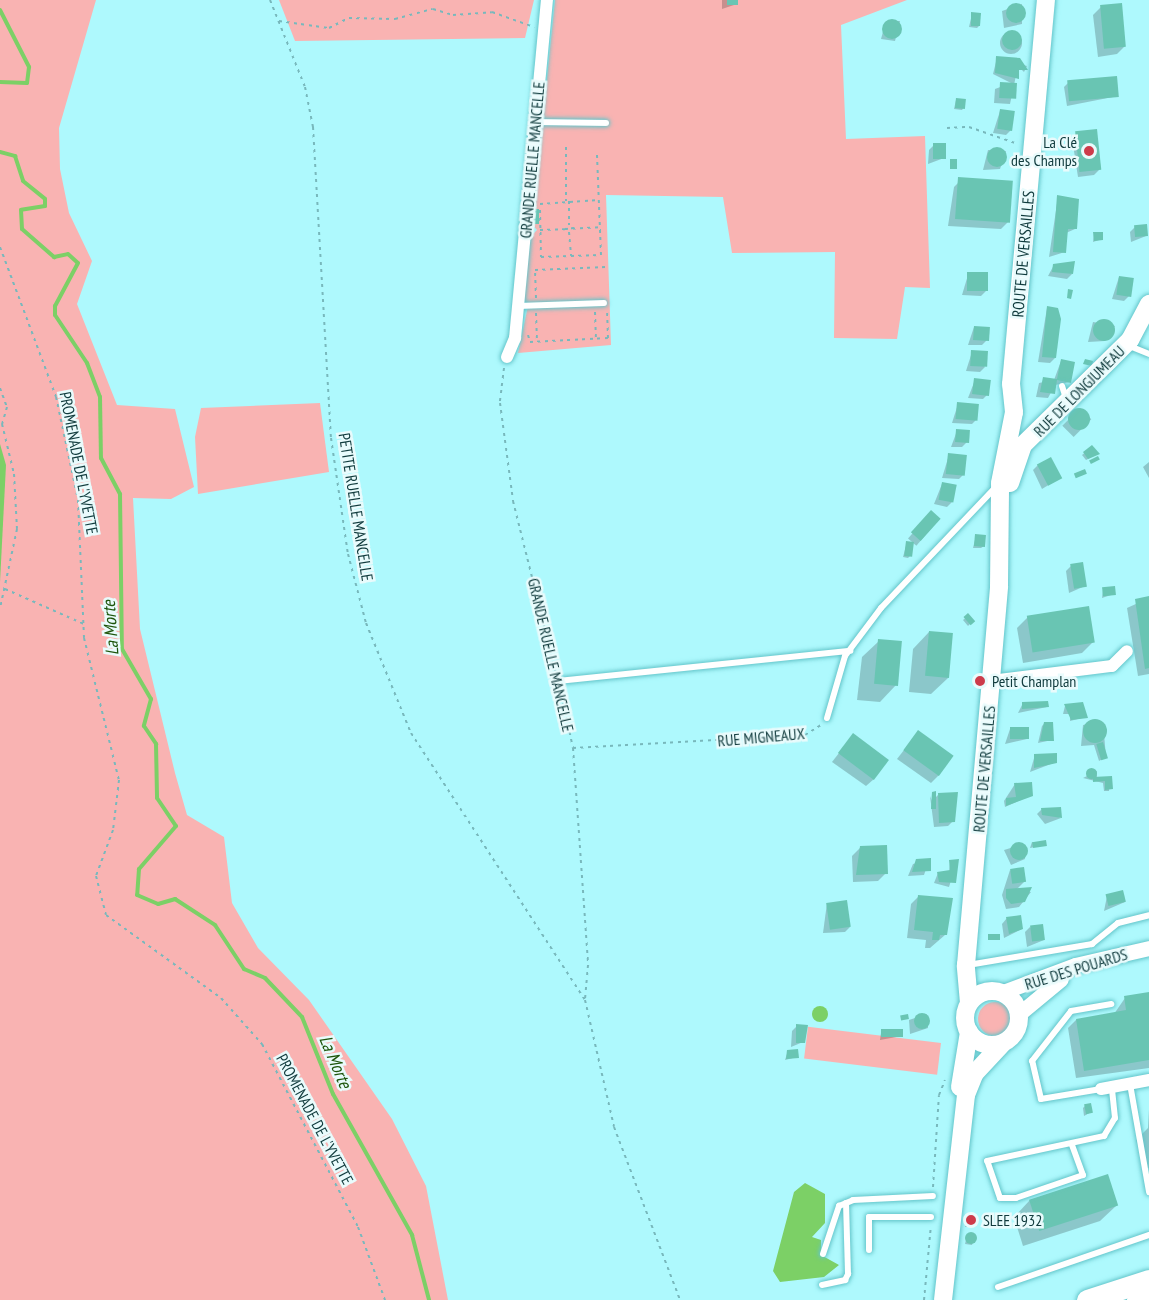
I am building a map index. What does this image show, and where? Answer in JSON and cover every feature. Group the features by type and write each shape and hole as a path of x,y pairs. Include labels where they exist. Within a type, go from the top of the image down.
{"highway":[{"path":"1087,1300 1149,1280"},
{"path":"1137,1300 1149,1296"}],"main road":[{"name":"ROUTE DE VERSAILLES","path":"969,1003 999,586 1000,483 1013,446 1032,148 1046,0"},
{"name":"RUE DE LONGJUMEAU","path":"1013,446 1065,393 1126,344 1149,304"},
{"path":"999,586 1013,446"},
{"path":"951,1196 966,1095 975,1073 1018,1028 1020,1013 998,991 971,956"},
{"path":"943,1300 951,1196 952,1129 969,1032 969,1003 998,991"},
{"path":"969,1032 987,1045 1002,1044"}],"street":[{"name":"GRANDE RUELLE MANCELLE","path":"507,357 524,309 527,229 547,0"},
{"path":"991,681 1112,666 1127,651"},
{"name":"RUE DES POUARDS","path":"998,991 1075,965 1149,948"},
{"name":"RUE DES POUARDS","path":"1020,1013 1059,980 1149,958"},
{"path":"1106,1088 1149,1080"}],"lane":[{"path":"537,122 606,123"},
{"path":"524,309 535,305 595,303 606,305"},
{"path":"1126,344 1149,354"},
{"name":"RUE MIGNEAUX","path":"827,718 850,651 881,608 1000,483"},
{"path":"558,681 850,651"},
{"path":"971,956 1092,944 1118,922 1149,915"},
{"path":"1072,1145 1083,1175 1016,1198 1000,1198 987,1161 1072,1145 1104,1136 1115,1118 1106,1088 1041,1099 1032,1061 1071,1011 1111,1004"},
{"path":"1130,1083 1149,1192"},
{"path":"823,1254 839,1206 846,1203 933,1196"},
{"path":"822,1285 845,1280 848,1274 846,1203"},
{"path":"868,1250 869,1216 931,1217"},
{"path":"998,1287 1149,1235"}],"path":[{"name":"PETITE RUELLE MANCELLE","path":"270,0 305,87 317,154 331,438 348,554 366,622 411,734 585,1000"},
{"path":"279,21 329,28 349,18 395,19 433,9 453,15 492,12 544,33"},
{"path":"947,128 969,127 1032,148"},
{"path":"566,147 569,225"},
{"path":"597,154 599,200 601,255 541,257 540,203 599,200"},
{"path":"569,225 574,228"},
{"path":"564,229 569,225"},
{"path":"569,231 574,228 600,227"},
{"path":"527,229 569,231"},
{"path":"569,231 571,256"},
{"name":"PROMENADE DE L'YVETTE","path":"0,248 56,397 78,500 84,624 99,712 119,780 113,830 96,876 106,915 221,998 262,1044 358,1227 385,1300"},
{"path":"537,341 535,270 606,267"},
{"path":"595,303 596,339"},
{"path":"524,309 535,305"},
{"path":"525,325 530,342 608,338 606,305"},
{"name":"GRANDE RUELLE MANCELLE","path":"507,357 500,403 503,439 573,748 588,965 585,1000 629,1173 680,1300"},
{"path":"0,388 7,407 2,424 14,474 17,529 0,608"},
{"path":"5,589 84,624"},
{"name":"RUE MIGNEAUX","path":"573,748 805,735 827,718"},
{"path":"933,1196 939,1095 951,1072"},
{"path":"924,1300 931,1217"}],"shaded area":[{"path":"0,0 96,0 59,128 60,169 69,213 92,261 77,304 117,405 175,409 194,487 171,499 133,498 140,629 175,773 187,815 224,837 232,903 258,948 309,1000 392,1119 426,1186 448,1300 0,1300"},
{"path":"279,0 534,0 525,38 295,41"},
{"path":"555,0 907,0 841,25 846,139 925,136 930,288 905,287 897,339 834,338 835,252 732,253 723,197 606,195 611,345 518,353 528,306 523,300 531,236 537,230 532,224"},
{"path":"320,403 329,472 198,494 195,437 201,408"},
{"path":"0,444 6,465 0,582"},
{"path":"995,1002 1007,1007 1012,1019 1007,1031 995,1036 983,1031 978,1019 983,1007"},
{"path":"820,1006 828,1014 820,1022 812,1014"},
{"path":"808,1027 941,1043 937,1075 804,1058"},
{"path":"805,1183 825,1194 825,1223 812,1237 821,1240 821,1255 839,1265 824,1277 780,1282 773,1271 794,1192"}],"building":[{"path":"727,0 738,0 738,5 727,5"},
{"path":"1012,3 1020,3 1026,9 1026,17 1020,23 1012,23 1006,17 1006,9"},
{"path":"1122,3 1126,47 1104,49 1100,5"},
{"path":"971,12 981,13 980,26 971,26"},
{"path":"892,19 899,22 902,29 899,36 892,39 885,36 882,29 885,22"},
{"path":"1012,30 1019,33 1022,40 1019,47 1012,50 1005,47 1002,40 1005,33"},
{"path":"996,56 1020,58 1028,70 1019,70 1019,79 995,73"},
{"path":"1117,76 1119,97 1069,101 1067,80"},
{"path":"1000,82 1017,83 1016,99 999,98"},
{"path":"956,98 966,99 965,109 955,108"},
{"path":"1000,109 1015,111 1012,131 997,129"},
{"name":"La Clé des Champs","path":"1097,129 1101,170 1079,172 1075,131"},
{"path":"933,143 946,143 946,159 933,159"},
{"path":"997,147 1004,150 1007,157 1004,164 997,167 990,164 987,157 990,150"},
{"path":"950,159 957,159 957,169 950,169"},
{"path":"958,177 1013,181 1010,223 955,219"},
{"path":"1057,195 1079,199 1077,229 1068,229 1066,253 1053,252"},
{"path":"534,209 539,209 539,224 532,224"},
{"path":"1147,224 1148,236 1135,237 1134,225"},
{"path":"1093,232 1103,232 1103,240 1094,241"},
{"path":"1075,261 1073,274 1052,272 1053,264"},
{"path":"967,272 988,272 988,291 967,291"},
{"path":"1119,276 1134,278 1131,297 1116,295"},
{"path":"1068,289 1073,290 1071,299 1067,298"},
{"path":"1047,306 1058,308 1061,319 1056,358 1042,357"},
{"path":"1104,319 1112,322 1115,330 1112,338 1104,341 1096,338 1093,330 1096,322"},
{"path":"974,326 990,327 989,341 973,340"},
{"path":"971,350 988,351 987,367 970,366"},
{"path":"1061,359 1075,362 1071,383 1057,380 1055,394 1040,392 1043,377 1057,379"},
{"path":"1085,359 1093,361 1092,366 1083,364"},
{"path":"974,378 991,380 989,396 972,394"},
{"path":"957,402 979,404 977,421 956,419"},
{"path":"1079,408 1087,411 1090,419 1087,427 1079,430 1071,427 1068,419 1071,411"},
{"path":"956,429 970,430 969,443 955,442"},
{"path":"1092,445 1100,454 1088,459 1083,452"},
{"path":"948,453 967,455 965,476 946,474"},
{"path":"1098,456 1100,460 1091,464 1089,461"},
{"path":"1051,457 1062,478 1048,486 1037,465"},
{"path":"1085,469 1087,474 1076,478 1074,473"},
{"path":"942,482 957,485 953,503 939,500"},
{"path":"931,510 941,519 921,541 911,532"},
{"path":"975,534 986,535 985,547 974,546"},
{"path":"906,541 914,542 912,557 904,556"},
{"path":"1083,562 1087,587 1074,589 1070,564"},
{"path":"1115,586 1116,595 1103,596 1102,587"},
{"path":"1149,596 1149,668 1145,669 1135,599"},
{"path":"1089,606 1095,643 1033,652 1027,616"},
{"path":"968,613 975,621 971,625 963,617"},
{"path":"929,631 953,633 949,678 925,676"},
{"path":"878,639 902,641 898,686 874,684"},
{"path":"1048,701 1049,707 1022,709 1022,702"},
{"path":"1083,702 1088,718 1071,720 1064,704"},
{"path":"1095,719 1103,723 1107,731 1103,739 1095,743 1087,739 1083,731 1087,723"},
{"path":"1044,722 1053,722 1054,741 1040,741"},
{"path":"1010,727 1029,727 1029,739 1010,739"},
{"path":"918,730 954,756 939,776 903,750"},
{"path":"853,733 889,760 874,780 838,753"},
{"path":"1103,742 1108,758 1101,760 1096,744"},
{"path":"1057,753 1057,763 1034,768 1034,754"},
{"path":"1091,768 1095,769 1095,777 1091,778 1087,777 1086,773 1087,769"},
{"path":"1112,776 1113,789 1105,790 1105,781 1093,782 1093,777"},
{"path":"1032,782 1033,796 1006,806 1006,798 1016,797 1014,783"},
{"path":"936,791 936,809 931,809 932,792"},
{"path":"958,792 955,822 939,823 938,793"},
{"path":"1061,807 1062,818 1042,815 1041,808"},
{"path":"1046,840 1047,846 1033,848 1032,842"},
{"path":"1019,842 1025,845 1028,851 1025,857 1019,860 1013,857 1010,851 1013,845"},
{"path":"887,845 888,874 856,875 860,846"},
{"path":"931,858 931,871 912,872 916,859"},
{"path":"959,859 956,883 939,882 937,872 950,870 949,860"},
{"path":"1024,867 1026,882 1012,884 1010,869"},
{"path":"1032,887 1025,902 1011,904 1006,898 1006,889"},
{"path":"1123,890 1126,902 1108,906 1106,894"},
{"path":"918,895 953,898 947,935 940,935 939,940 932,940 933,932 914,930"},
{"path":"847,900 851,927 830,930 826,903"},
{"path":"1021,915 1023,929 1009,934 1006,917"},
{"path":"1043,924 1045,940 1032,941 1030,926"},
{"path":"988,934 1000,934 1000,940 988,940"},
{"path":"1149,992 1149,1060 1084,1071 1076,1019 1126,1010 1124,996"},
{"path":"919,1013 925,1013 930,1021 928,1027 919,1029 914,1024 914,1018"},
{"path":"908,1014 909,1019 901,1020 900,1016"},
{"path":"796,1024 808,1025 805,1043 796,1043"},
{"path":"881,1029 903,1029 903,1037 881,1037"},
{"path":"798,1049 799,1058 786,1059 787,1050"},
{"path":"1091,1103 1093,1113 1086,1114 1084,1104"},
{"path":"1108,1174 1118,1205 1039,1231 1029,1200"},
{"name":"SLEE 1932","path":"968,1214 975,1215 973,1226 966,1225"},
{"path":"973,1232 976,1233 976,1243 969,1244 966,1243 965,1236 966,1233"}],"waterway":[{"name":"La Morte","path":"0,10 29,67 27,83 0,82"},
{"name":"La Morte","path":"0,152 15,156 23,181 45,199 45,206 21,210 22,229 54,257 68,254 78,263 55,306 55,315 87,363 100,397 101,458 120,494 122,649 151,699 144,726 156,744 157,798 176,826 139,869 137,895 158,904 175,899 215,925 244,969 265,978 302,1017 333,1094 412,1235 429,1300"}],"place":[{"name":"La Clé des Champs","path":"1089,151"},
{"name":"Petit Champlan","path":"980,681"},
{"name":"SLEE 1932","path":"971,1220"}]}
